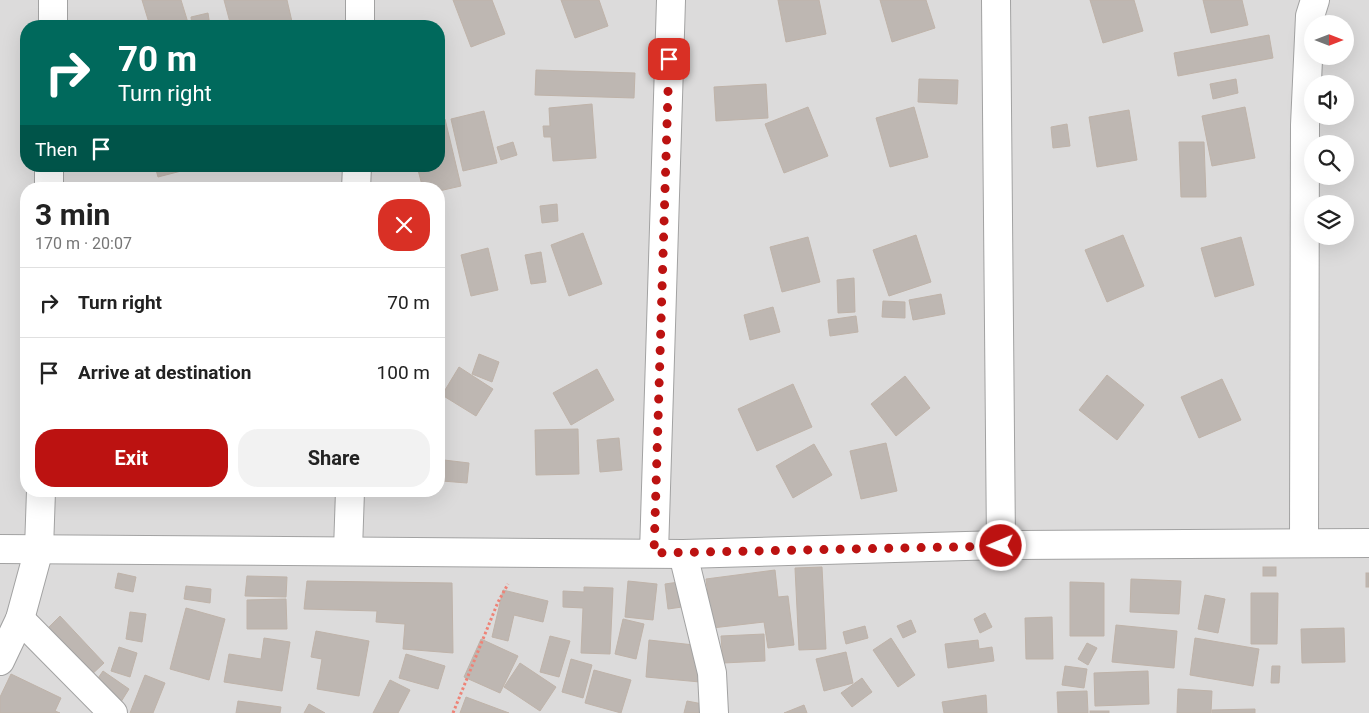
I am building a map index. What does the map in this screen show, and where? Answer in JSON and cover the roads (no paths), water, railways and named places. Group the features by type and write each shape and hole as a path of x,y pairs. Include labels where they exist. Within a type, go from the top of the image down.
{"street":[{"path":"53,0 53,20"},
{"path":"360,0 360,20"},
{"path":"654,553 671,0"},
{"path":"996,0 1001,546"},
{"path":"1304,542 1305,125 1310,16 1315,0"},
{"path":"0,661 20,619 40,549 41,497"},
{"path":"348,550 350,497"},
{"path":"0,549 348,550 683,554 1001,546 1304,542 1369,543"},
{"path":"683,554 712,673 714,713"},
{"path":"20,619 113,713"}]}
